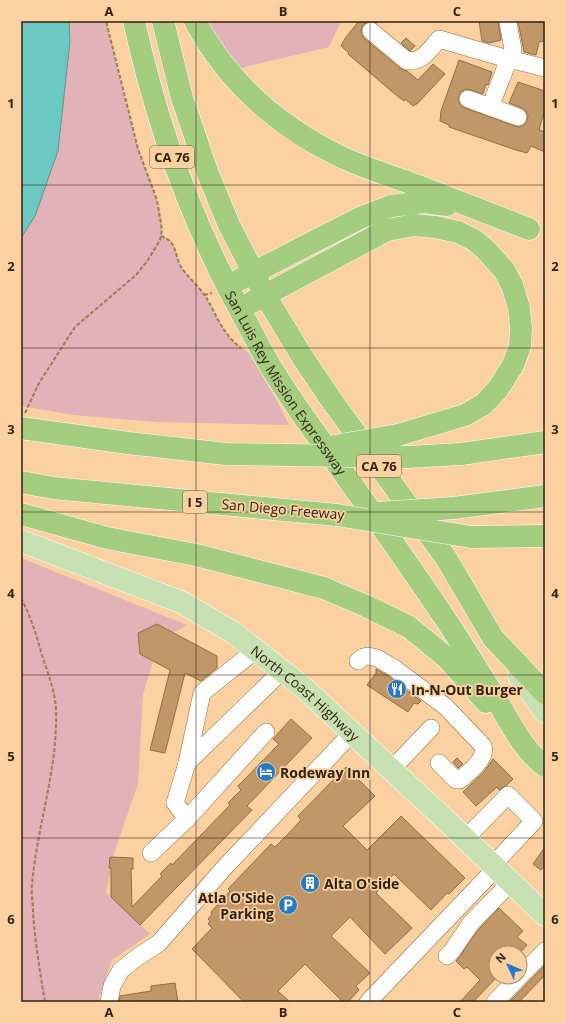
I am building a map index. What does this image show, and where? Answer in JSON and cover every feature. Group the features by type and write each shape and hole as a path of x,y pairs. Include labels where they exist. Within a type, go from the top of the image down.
{"highway":[{"name":"San Luis Rey Mission Expressway","path":"134,21 142,60 159,120 179,177 216,265 238,309 273,371 300,412 409,564 459,640 522,742 542,766"},
{"name":"CA 76","path":"163,21 182,98 206,168 229,225 252,273"},
{"path":"195,21 204,38 218,58 255,100 308,139 340,156 537,232"},
{"path":"227,286 360,218 391,206 423,202 456,206 537,232"},
{"path":"238,309 387,230 414,225 435,227 458,232 474,240 485,249 504,270 512,284 519,308 521,328 520,346 513,365 498,389 484,404 465,415 398,435 287,455"},
{"name":"San Luis Rey Mission Expressway","path":"252,273 303,358 332,401 446,558 492,638"},
{"path":"22,421 66,434 226,454 408,457 461,454 545,442"},
{"name":"San Diego Freeway","path":"21,482 53,488 337,515 454,508 545,496"},
{"path":"21,514 107,538 196,555 324,588 366,606 409,627 447,658 522,742"},
{"path":"337,515 470,537 545,536"},
{"path":"492,638 545,693"}],"main road":[{"name":"North Coast Highway","path":"21,541 181,602 234,633 304,688 540,908"},
{"name":"San Luis Rey Mission Expressway","path":"492,638 545,712"}],"street":[{"path":"490,107 513,49 508,23"},
{"path":"371,31 407,61 415,61 424,56 439,39 545,68"},
{"path":"468,99 518,117"},
{"path":"187,819 175,803 187,763 202,693 256,650"},
{"path":"358,661 363,657 368,656 377,658 394,668 446,707 483,746 485,751 483,757 460,780 456,780 439,763"},
{"path":"187,763 282,671"},
{"path":"391,770 431,728"},
{"path":"152,853 187,819 266,732"},
{"path":"109,1002 112,986 121,970 159,943 224,868 352,733"},
{"path":"447,956 471,923 500,872 534,821 508,795 465,839"},
{"path":"368,1002 500,872"},
{"path":"528,968 545,950"},
{"path":"494,1002 511,985"}],"path":[{"path":"22,421 39,383 75,327 136,275 148,260 161,236 162,230 157,200 138,150 106,21"},
{"path":"161,236 173,244 180,266 204,295 219,322 232,341 243,349"},
{"path":"21,598 28,610 36,634 53,691 56,710 55,738 47,801 37,846 32,886 34,925 45,1002"}],"shaded area":[{"path":"69,21 106,21 138,148 158,203 162,226 161,236 173,244 180,266 204,295 219,322 232,341 249,353 289,425 157,422 73,415 21,406 21,238 35,216 58,151 70,41"},
{"path":"203,21 341,21 329,47 236,69"},
{"path":"21,558 187,625 159,641 143,695 138,784 114,853 106,893 150,934 112,960 99,997 100,1002 21,1002"}],"water":[{"path":"21,21 69,21 70,41 58,151 35,216 21,238"}],"building":[{"path":"359,21 373,21 364,24 361,29 362,35 365,39 401,69 407,71 418,80 433,64 445,74 417,104 413,106 405,99 404,101 396,95 348,54 349,53 341,46 346,37"},
{"path":"479,21 498,21 501,40 489,43 482,41"},
{"path":"518,21 545,21 545,41 539,42 536,55 524,52"},
{"path":"406,38 415,46 410,51 401,43"},
{"path":"459,60 492,72 488,85 486,84 483,94 466,89 461,92 458,100 461,106 465,108 519,127 524,125 527,121 528,116 526,111 509,103 518,82 545,91 545,109 539,130 545,132 545,152 531,146 527,153 516,150 449,127 449,125 440,121 441,111"},
{"path":"157,624 217,656 217,668 201,681 185,673 165,753 150,750 170,670 140,654 138,633"},
{"path":"376,669 388,676 421,701 418,704 414,703 408,712 367,685 376,673"},
{"path":"291,719 312,738 247,806 252,810 140,925 111,897 111,868 109,868 110,857 133,858 133,869 131,869 132,907 162,876 160,874 171,863 172,865 230,805 228,803 241,790 238,786 279,744 273,739"},
{"path":"457,758 463,764 458,768 453,762"},
{"path":"493,759 513,779 499,790 497,787 476,806 463,792 484,772"},
{"name":"Alta O'side","path":"346,767 375,796 343,826 367,850 401,816 465,878 449,894 447,893 431,910 394,874 376,893 412,928 385,954 350,917 331,936 370,973 356,986 359,990 348,1002 343,1002 305,964 278,991 290,1002 244,1002 192,949 212,928 208,924 210,921 208,919 212,914 211,912 230,891 228,889 271,844 275,847 289,833 301,820 298,816"},
{"path":"545,847 545,865 541,870 533,864"},
{"path":"499,908 523,931 517,937 527,945 488,945 488,985 489,985 473,1002 460,1002 480,980 467,967 464,969 456,961 479,929"},
{"path":"545,965 545,975 519,1002 509,1002 526,985 528,985 528,982"},
{"path":"175,983 178,1002 119,1002 120,996 151,991 151,986"}],"place":[{"name":"In-N-Out Burger","path":"397,689"},
{"name":"Rodeway Inn","path":"266,772"},
{"name":"Alta O'side","path":"310,883"},
{"name":"Atla O'Side Parking","path":"288,905"}]}
